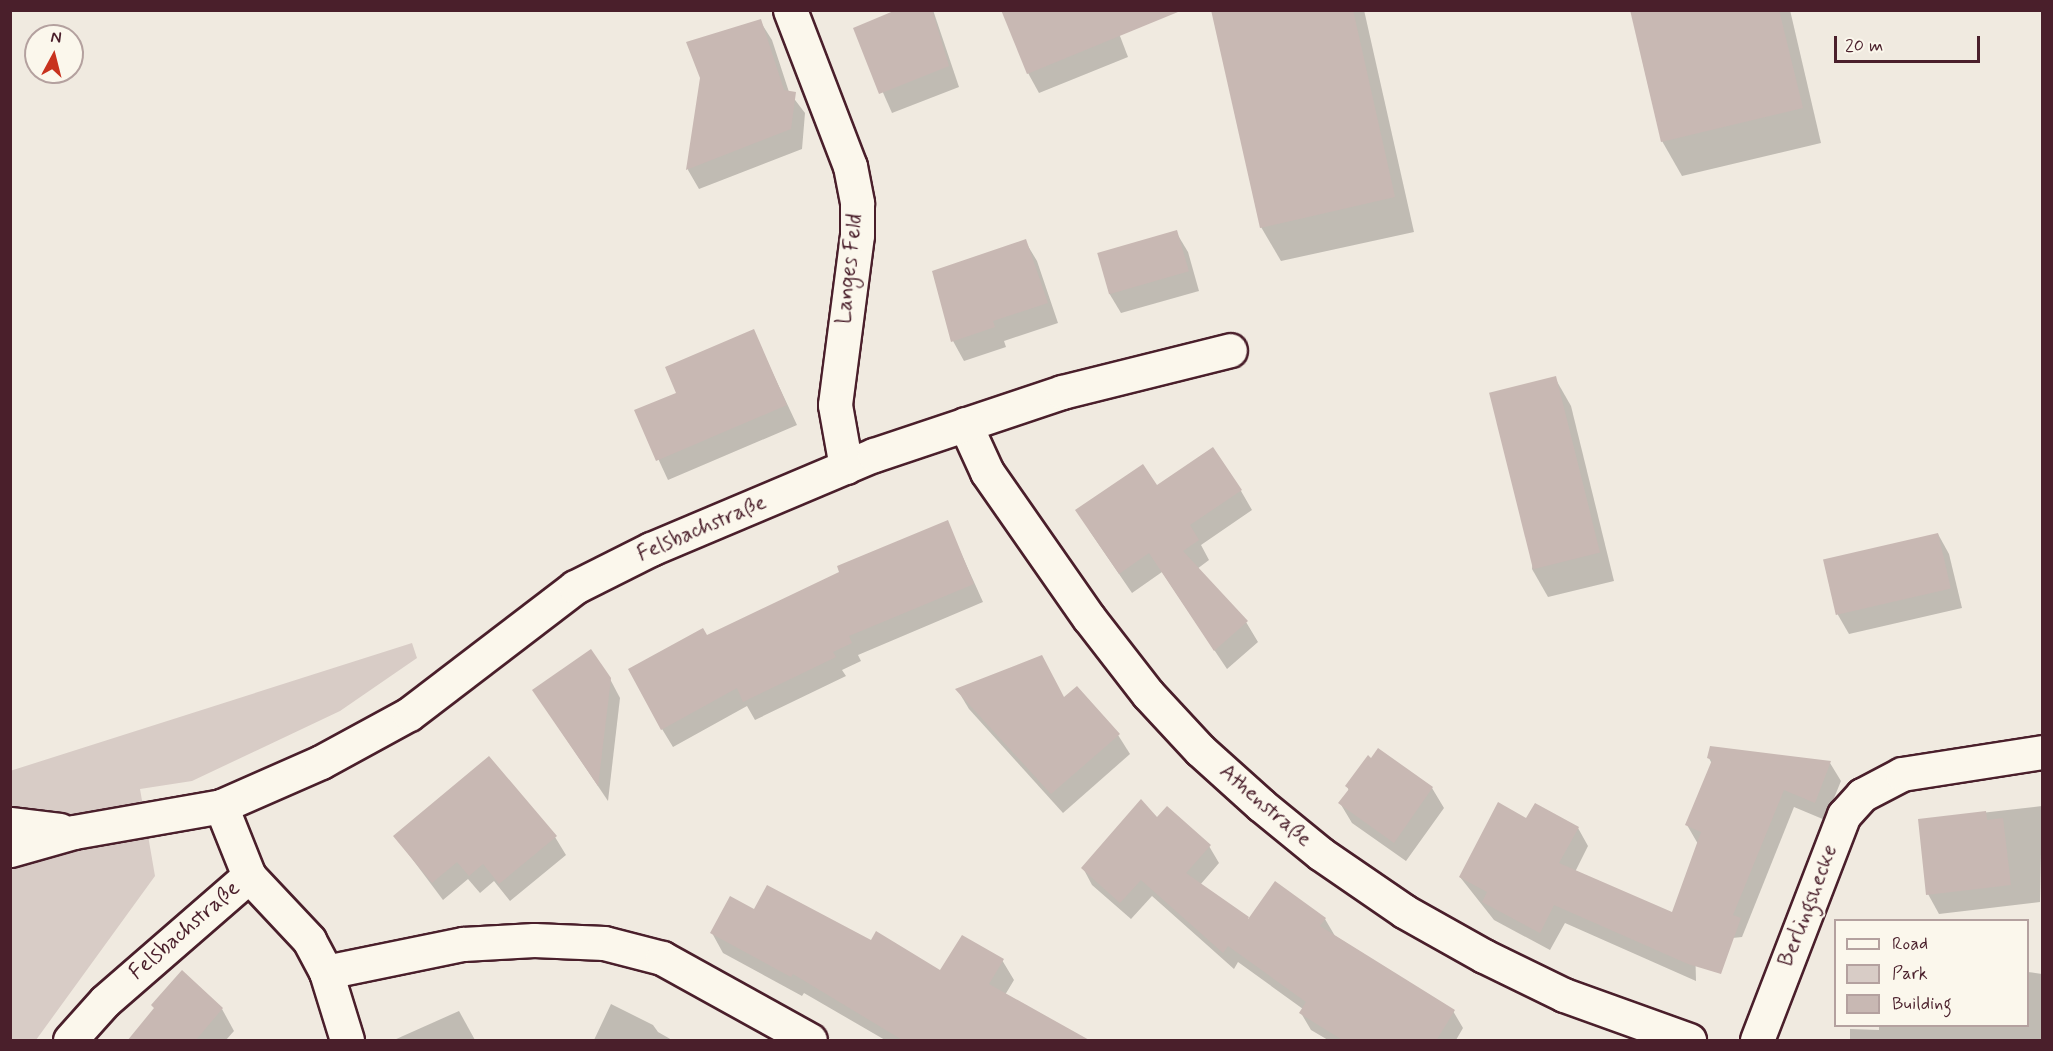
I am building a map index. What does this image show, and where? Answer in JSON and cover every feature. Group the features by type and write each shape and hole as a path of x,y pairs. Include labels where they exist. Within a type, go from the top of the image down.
{"street":[{"name":"Langes Feld","path":"790,10 850,166 857,203 857,235 835,405 846,467"},
{"name":"Felsbachstraße","path":"10,850 74,832 221,806 321,762 409,714 575,587 651,549 846,467 965,424 1062,392 1230,350"},
{"name":"Athenstraße","path":"965,424 987,472 1102,635 1148,694 1200,750 1260,805 1322,854 1404,911 1484,956 1564,995 1689,1041"},
{"name":"Berlingshecke","path":"1757,1041 1844,815 1879,784 1902,774 2043,752"},
{"name":"Felsbachstraße","path":"70,1041 105,1001 249,876 221,806"},
{"name":"Felsbachstraße","path":"10,824 74,832"},
{"path":"249,876 309,940 326,972 347,1041"},
{"path":"326,972 463,944 534,940 604,943 662,958 810,1041"}],"green space":[{"path":"412,643 417,658 340,711 192,781 140,789 155,876 36,1040 11,1040 10,771"}],"building":[{"path":"896,10 932,10 949,66 879,94 853,28"},
{"path":"1001,10 1178,10 1178,12 1027,74"},
{"path":"1211,10 1353,10 1395,197 1260,228"},
{"path":"1630,10 1779,10 1803,108 1661,142"},
{"path":"761,19 784,90 796,92 791,129 686,170 700,78 686,42"},
{"path":"1177,230 1189,271 1109,294 1097,253"},
{"path":"1026,239 1048,303 993,321 995,327 951,342 932,271"},
{"path":"754,329 787,405 656,461 634,410 676,393 665,367"},
{"path":"1556,376 1600,553 1533,569 1489,393"},
{"path":"1213,447 1242,490 1190,525 1199,540 1183,551 1248,621 1214,651 1149,553 1119,574 1075,510 1143,464 1157,485"},
{"path":"948,520 974,584 849,636 852,643 833,652 836,657 743,702 737,688 661,730 628,669 703,628 707,635 839,572 837,566"},
{"path":"1938,533 1951,589 1836,615 1823,560"},
{"path":"591,649 611,678 598,786 532,690"},
{"path":"1042,655 1064,697 1077,686 1120,734 1051,794 955,689"},
{"path":"1710,746 1831,761 1815,803 1784,790 1733,915 1741,918 1721,974 1688,964 1554,905 1540,933 1482,902 1487,892 1459,877 1498,802 1526,818 1535,803 1579,827 1559,863 1672,912 1701,832 1685,825 1712,760 1707,758"},
{"path":"1378,748 1433,787 1394,843 1338,803 1349,789 1345,786 1368,755 1371,758"},
{"path":"489,756 557,836 499,884 483,864 469,876 457,862 432,883 393,836"},
{"path":"1141,799 1157,817 1167,806 1211,845 1186,873 1249,917 1246,922 1275,881 1326,918 1320,926 1455,1010 1436,1041 1344,1041 1299,1013 1306,1002 1228,946 1223,953 1141,880 1120,903 1081,868"},
{"path":"1986,811 1987,820 2003,818 2011,885 1926,895 1918,819"},
{"path":"767,885 871,940 876,931 940,970 962,935 1004,959 989,984 1091,1041 904,1041 793,974 791,977 710,933 730,896 754,909"},
{"path":"182,970 223,1008 195,1041 127,1041 154,1008 151,1005"}]}
